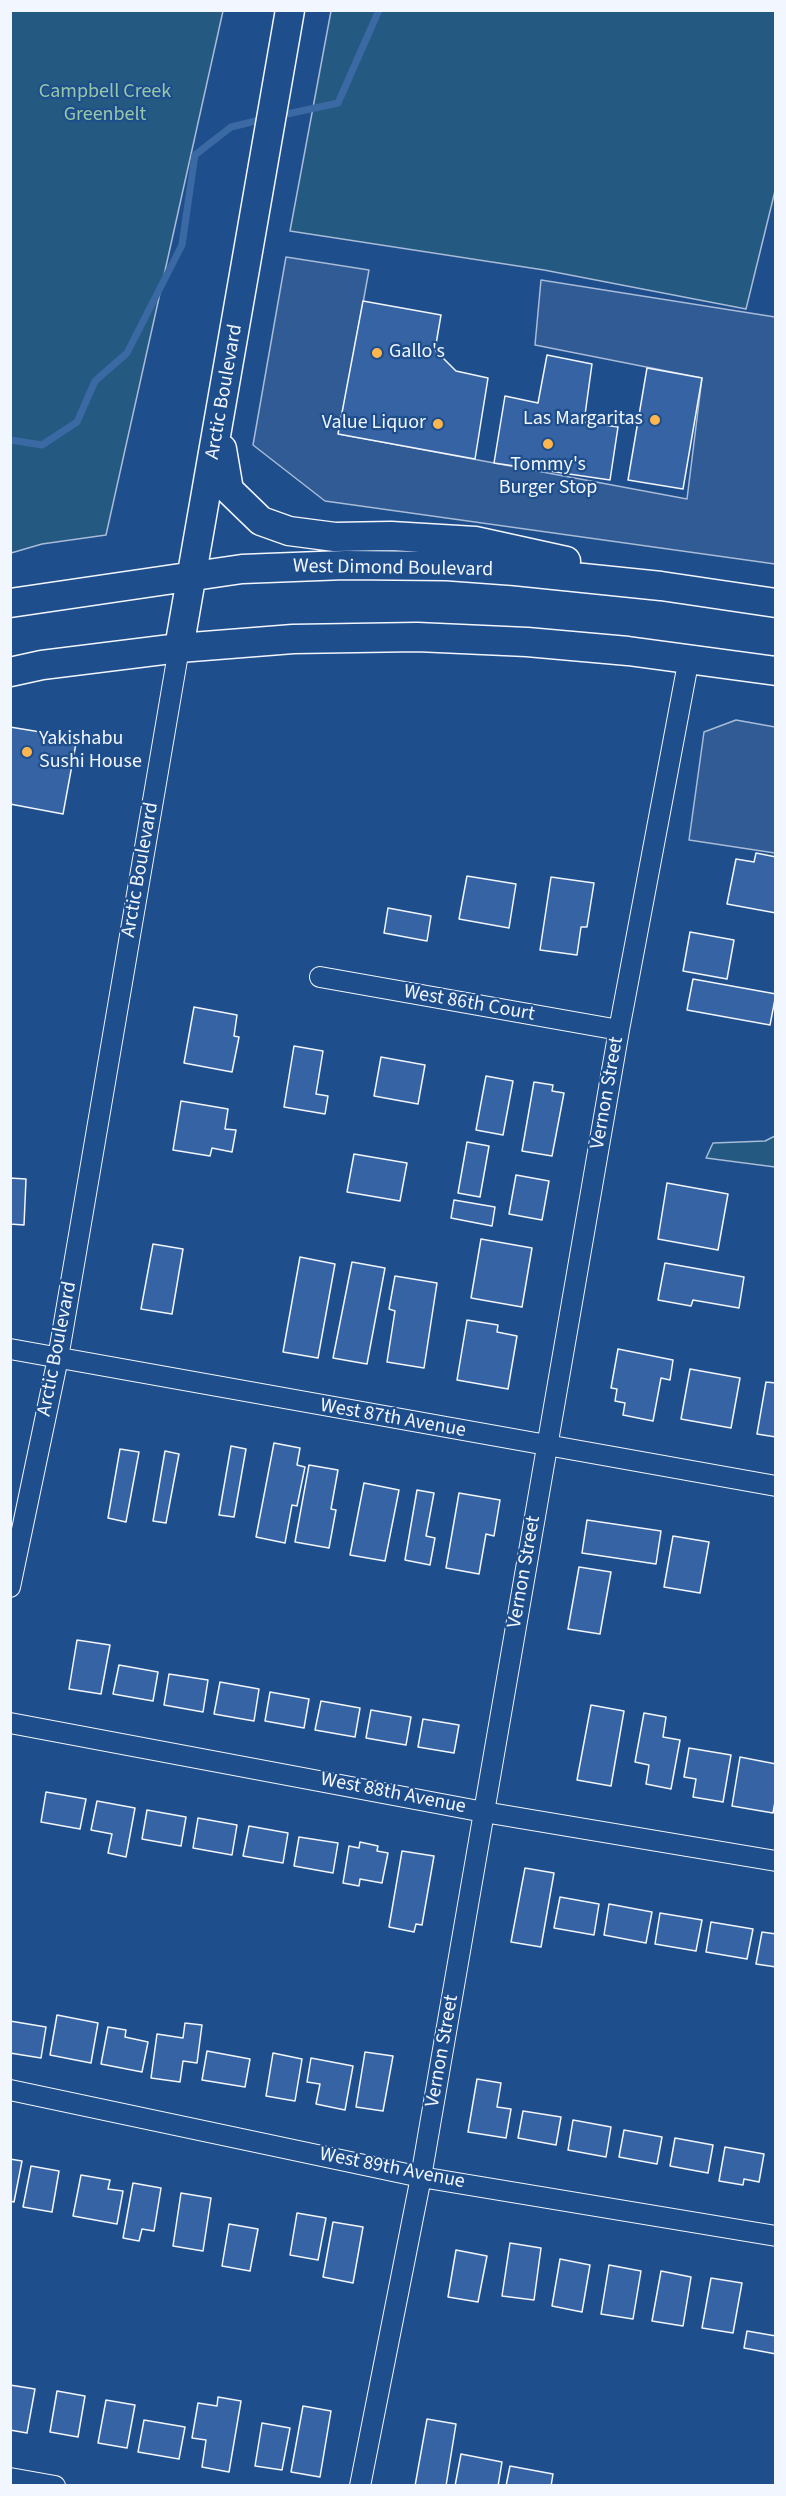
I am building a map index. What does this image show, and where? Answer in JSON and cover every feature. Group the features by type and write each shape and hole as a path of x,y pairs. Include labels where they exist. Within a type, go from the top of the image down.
{"main road":[{"name":"Arctic Boulevard","path":"179,648 291,10"},
{"path":"219,428 230,490 261,521 289,531 335,537 390,536 475,541 557,558 660,586"},
{"name":"West Dimond Boulevard","path":"10,603 242,569 333,565 447,566 660,586 776,603"},
{"path":"10,672 42,665 179,648 293,639 417,637 563,645 689,658 776,671"}],"street":[{"name":"Arctic Boulevard","path":"10,1587 58,1358 179,648"},
{"name":"Vernon Street","path":"360,2486 421,2176 619,1030 689,658"},
{"name":"West 86th Court","path":"320,977 619,1030"},
{"name":"West 87th Avenue","path":"10,1349 547,1447 776,1486"},
{"name":"West 88th Avenue","path":"10,1723 484,1812 776,1861"},
{"name":"West 89th Avenue","path":"10,2090 421,2176 776,2236"},
{"path":"10,2478 55,2486"}],"green space":[{"name":"Campbell Creek Greenbelt","path":"11,10 223,11 106,535 42,544 11,553"},
{"path":"331,11 775,11 775,191 746,309 544,270 290,231"},
{"path":"775,1136 775,1167 706,1158 713,1143 765,1141"}],"shaded area":[{"path":"286,257 369,270 339,434 687,499 702,378 535,345 541,280 775,317 775,564 325,501 253,445"},
{"path":"736,720 775,727 775,853 689,840 704,732"}],"building":[{"path":"363,301 441,315 435,350 456,371 488,378 475,459 338,434"},
{"path":"547,355 592,364 584,422 618,427 610,480 494,463 505,396 538,403"},
{"path":"647,368 702,378 683,489 628,480"},
{"path":"10,727 77,738 63,814 10,804"},
{"path":"756,853 776,857 776,913 727,904 736,859 754,862"},
{"path":"467,876 516,884 509,928 459,919"},
{"path":"551,877 594,883 587,927 581,927 577,955 540,950"},
{"path":"388,908 431,916 427,941 384,933"},
{"path":"690,932 734,940 727,979 683,971"},
{"path":"693,979 776,994 770,1025 687,1010"},
{"path":"194,1007 237,1015 234,1036 239,1037 232,1072 184,1063"},
{"path":"294,1046 323,1051 316,1094 328,1096 325,1114 284,1107"},
{"path":"381,1057 425,1065 418,1104 374,1096"},
{"path":"486,1076 513,1081 503,1135 476,1130"},
{"path":"534,1082 553,1085 552,1091 564,1093 552,1156 522,1151"},
{"path":"181,1101 228,1109 225,1129 236,1130 232,1152 212,1148 210,1156 173,1150"},
{"path":"467,1142 489,1146 480,1197 458,1193"},
{"path":"354,1154 407,1163 400,1201 347,1192"},
{"path":"516,1175 549,1181 542,1220 509,1214"},
{"path":"10,1178 26,1179 24,1225 10,1224"},
{"path":"667,1183 728,1194 718,1250 658,1239"},
{"path":"454,1200 495,1207 492,1226 451,1218"},
{"path":"481,1239 532,1248 522,1307 471,1298"},
{"path":"153,1244 183,1249 172,1314 141,1309"},
{"path":"300,1257 335,1264 318,1358 283,1352"},
{"path":"352,1262 385,1268 367,1364 333,1358"},
{"path":"665,1263 744,1277 739,1308 693,1300 691,1306 658,1300"},
{"path":"395,1276 437,1283 424,1368 387,1362 395,1311 389,1309"},
{"path":"467,1320 498,1325 497,1332 517,1336 508,1389 457,1380"},
{"path":"618,1349 673,1360 670,1380 661,1378 653,1421 623,1415 625,1403 615,1401 617,1389 611,1388"},
{"path":"690,1369 740,1378 731,1428 681,1419"},
{"path":"766,1382 776,1383 776,1437 757,1434"},
{"path":"274,1443 300,1448 297,1465 305,1467 297,1506 292,1505 285,1543 256,1537"},
{"path":"231,1446 246,1449 234,1517 219,1515"},
{"path":"120,1449 139,1452 126,1522 108,1518"},
{"path":"165,1451 179,1454 166,1523 153,1521"},
{"path":"309,1465 338,1470 331,1509 336,1510 329,1548 295,1542"},
{"path":"364,1483 399,1490 385,1561 350,1555"},
{"path":"417,1490 434,1493 426,1536 435,1538 430,1565 405,1560"},
{"path":"459,1493 500,1500 494,1536 486,1534 479,1574 446,1568"},
{"path":"587,1520 661,1531 656,1564 582,1553"},
{"path":"673,1536 709,1542 700,1593 664,1587"},
{"path":"579,1567 611,1572 600,1634 568,1629"},
{"path":"77,1640 110,1645 101,1694 69,1689"},
{"path":"119,1665 158,1672 153,1701 113,1694"},
{"path":"169,1674 208,1680 203,1712 164,1705"},
{"path":"220,1682 259,1689 254,1721 214,1714"},
{"path":"270,1692 309,1699 304,1728 265,1721"},
{"path":"321,1701 360,1708 355,1737 315,1730"},
{"path":"591,1705 624,1711 611,1786 577,1780"},
{"path":"371,1710 411,1717 406,1745 366,1738"},
{"path":"644,1713 666,1717 663,1737 680,1740 671,1789 646,1784 649,1765 635,1762"},
{"path":"423,1719 459,1725 454,1753 418,1747"},
{"path":"689,1748 731,1755 723,1802 693,1797 696,1779 684,1777"},
{"path":"740,1757 776,1764 776,1796 773,1813 732,1806"},
{"path":"46,1792 86,1799 80,1829 41,1822"},
{"path":"97,1801 135,1808 126,1857 108,1853 112,1834 91,1830"},
{"path":"147,1810 186,1817 181,1846 142,1839"},
{"path":"198,1818 237,1825 232,1855 193,1848"},
{"path":"249,1826 288,1833 283,1863 243,1856"},
{"path":"299,1837 338,1843 333,1873 294,1866"},
{"path":"360,1842 378,1846 377,1851 388,1853 382,1883 360,1879 359,1886 343,1883 349,1846 359,1848"},
{"path":"402,1851 434,1856 422,1925 416,1924 414,1932 389,1927"},
{"path":"525,1868 554,1873 541,1947 511,1942"},
{"path":"560,1897 599,1904 594,1935 554,1928"},
{"path":"609,1904 652,1912 646,1943 604,1935"},
{"path":"660,1913 702,1920 696,1951 655,1944"},
{"path":"711,1922 753,1929 747,1959 706,1952"},
{"path":"762,1932 776,1934 776,1967 756,1964"},
{"path":"57,2015 98,2023 91,2063 50,2055"},
{"path":"10,2021 46,2027 41,2058 10,2053"},
{"path":"185,2023 202,2025 197,2063 183,2061 180,2082 151,2078 157,2034 183,2038"},
{"path":"108,2027 126,2030 125,2037 148,2042 142,2072 101,2064"},
{"path":"207,2051 250,2059 245,2087 202,2080"},
{"path":"365,2052 393,2056 383,2111 356,2107"},
{"path":"273,2053 302,2059 295,2101 266,2096"},
{"path":"311,2058 353,2066 345,2110 316,2104 320,2084 307,2082"},
{"path":"477,2079 501,2083 497,2107 511,2109 506,2138 468,2132"},
{"path":"523,2111 561,2117 556,2145 518,2138"},
{"path":"573,2120 611,2127 606,2157 568,2150"},
{"path":"624,2130 662,2137 657,2164 619,2157"},
{"path":"675,2138 713,2145 708,2173 670,2166"},
{"path":"725,2147 764,2154 759,2182 744,2179 743,2185 719,2181"},
{"path":"10,2159 22,2161 14,2202 10,2201"},
{"path":"31,2166 59,2171 52,2212 23,2207"},
{"path":"81,2175 110,2180 108,2189 123,2191 117,2224 73,2216"},
{"path":"133,2183 161,2188 154,2231 142,2229 139,2241 123,2238"},
{"path":"181,2193 211,2198 203,2251 173,2246"},
{"path":"297,2213 326,2218 318,2260 290,2255"},
{"path":"333,2222 363,2227 353,2283 323,2277"},
{"path":"229,2224 258,2229 250,2271 222,2266"},
{"path":"510,2243 541,2248 534,2300 502,2296"},
{"path":"456,2250 487,2256 478,2302 448,2297"},
{"path":"560,2259 590,2265 582,2312 552,2306"},
{"path":"609,2265 641,2271 633,2319 601,2314"},
{"path":"661,2271 691,2277 683,2326 652,2321"},
{"path":"711,2278 742,2283 733,2333 702,2328"},
{"path":"747,2331 776,2336 776,2354 744,2348"},
{"path":"10,2385 35,2389 27,2433 10,2430"},
{"path":"57,2391 85,2396 78,2437 50,2432"},
{"path":"218,2397 241,2401 229,2472 202,2467 206,2440 192,2438 198,2403 217,2406"},
{"path":"106,2400 135,2405 127,2448 98,2443"},
{"path":"303,2406 331,2411 320,2477 291,2472"},
{"path":"427,2419 456,2424 446,2486 415,2486"},
{"path":"144,2420 185,2427 179,2459 138,2452"},
{"path":"262,2423 290,2428 282,2470 255,2466"},
{"path":"461,2454 502,2462 498,2486 455,2486"},
{"path":"510,2466 553,2474 551,2486 506,2486"}],"waterway":[{"path":"278,116 338,103 379,10"},
{"path":"10,440 42,445 77,422 95,381 127,353 182,245 195,155 231,127 264,119"}],"place":[{"name":"Gallo's","path":"377,353"},
{"name":"Las Margaritas","path":"655,420"},
{"name":"Value Liquor","path":"438,424"},
{"name":"Tommy's Burger Stop","path":"548,444"},
{"name":"Yakishabu Sushi House","path":"27,752"}]}
